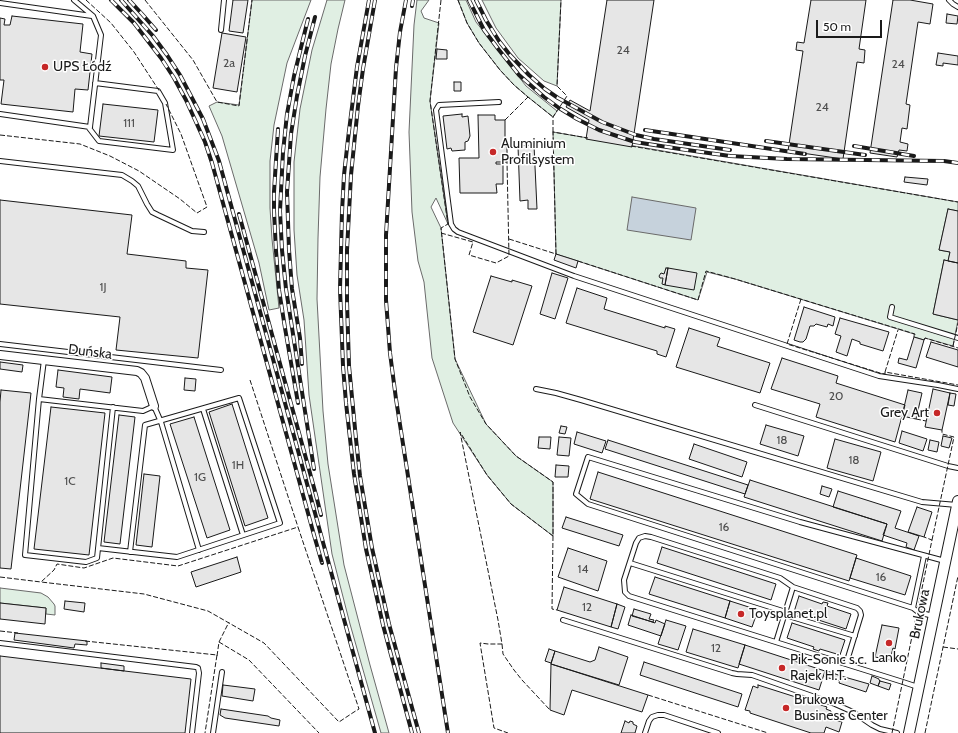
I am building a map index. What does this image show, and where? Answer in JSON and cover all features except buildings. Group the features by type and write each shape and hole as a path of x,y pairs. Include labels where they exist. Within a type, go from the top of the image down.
{"street":[{"name":"Duńska","path":"0,355 136,371 141,373 145,378 154,406"},
{"name":"Brukowa","path":"909,733 945,562 954,539 958,503"}],"lane":[{"path":"74,0 93,16 101,35 89,128 99,140 173,150 165,103 158,91 95,83"},
{"path":"221,30 224,0"},
{"path":"949,0 958,7"},
{"path":"0,3 93,16"},
{"path":"499,102 439,105 436,110 452,224 454,229 458,232 574,276 879,376 958,389"},
{"path":"0,114 90,127"},
{"path":"0,161 122,175 138,186 152,212 192,231 204,232"},
{"path":"892,307 890,317 958,338"},
{"path":"0,344 221,370"},
{"path":"44,360 25,555 86,562 97,558 113,407"},
{"path":"536,390 556,393 581,400 922,502 958,503"},
{"path":"98,548 130,552 177,557 280,523 239,398 161,422 145,425 130,552"},
{"path":"39,399 143,411 154,406 161,422 199,550"},
{"path":"755,405 940,464 958,468"},
{"path":"203,409 243,535"},
{"path":"934,616 588,504 576,494 588,457 800,522 945,562"},
{"path":"846,664 861,615 860,610 857,608 793,587 780,578 651,537 645,536 639,538 636,543 624,580 625,592 628,596 918,687"},
{"path":"913,608 924,556"},
{"path":"630,563 855,636"},
{"path":"776,642 793,587"},
{"path":"563,620 732,673 752,675 835,704 853,712 880,729 897,733"},
{"path":"0,643 196,667 198,668 199,673 192,733"},
{"path":"213,733 222,672"},
{"path":"646,733 649,721 652,717 658,715 664,715 718,733"}],"green space":[{"path":"252,0 311,0 287,63 274,125 270,161 270,208 279,308 269,310 259,263 222,136 209,106 217,102 239,105"},
{"path":"327,0 345,0 331,64 320,177 317,299 323,411 328,464 344,565 389,733 381,733 332,554 309,395 304,320 297,275 294,230 294,162 300,109 312,50"},
{"path":"417,0 429,0 421,11 424,18 439,23 430,101 448,224 436,198 431,207 441,228 455,359 486,424 516,456 553,482 553,536 511,504 487,475 453,423 432,358 424,282 418,261 412,212 409,132 414,25"},
{"path":"458,0 466,0 476,22 526,86 557,111 553,117 514,85 500,70 479,43 467,23"},
{"path":"482,0 561,0 557,86 544,81 518,58 496,28"},
{"path":"553,132 958,202 958,211 948,209 939,250 950,252 948,261 944,260 933,314 958,320 953,346 925,338 924,340 914,337 914,334 735,279 707,272 698,300 556,254"},
{"path":"0,588 41,593 48,597 54,604 55,615 46,614 46,608 0,603"}],"shaded area":[{"path":"632,197 696,208 691,240 627,230"}],"railway":[{"path":"111,0 134,23 161,58 186,100 205,142 322,563"},
{"path":"121,0 153,36 180,75 203,119 219,161 375,733"},
{"path":"129,0 156,30"},
{"path":"369,0 357,67 344,175 340,289 343,366 354,474 366,549 383,625 412,733"},
{"path":"375,0 363,69 351,175 347,250 349,366 360,476 372,548 389,624 419,733"},
{"path":"406,0 400,32 396,68 386,235 386,300 390,353 396,399 448,733"},
{"path":"412,6 413,0"},
{"path":"469,0 484,30 519,75 559,108 599,130 635,142 730,156 787,159 944,161 958,163"},
{"path":"476,0 486,20 510,55 529,75 558,98 602,122 636,135 730,150"},
{"path":"302,364 300,338 292,289 287,192 291,134 297,96 315,17"},
{"path":"308,19 294,76 287,114 283,152 280,211 286,289 314,469"},
{"path":"278,129 274,192 276,251 279,290 298,403"},
{"path":"645,130 805,154"},
{"path":"766,141 865,155"},
{"path":"854,146 914,156"},
{"path":"239,214 321,515"}],"fence":[{"path":"86,0 111,23 134,52 160,92"},
{"path":"145,0 193,60 217,102 239,106 252,0"},
{"path":"441,0 430,101 448,224 441,228 455,359 470,397 486,424 516,456 553,482 553,536 511,504 487,475 460,432 502,644 480,643 494,728 508,733"},
{"path":"458,0 467,23 479,43 500,70 514,85 553,117"},
{"path":"553,132 553,117 567,96 557,86 561,0"},
{"path":"505,120 528,97"},
{"path":"0,135 80,144 110,156 139,171 180,199 197,213 207,207 181,134 166,104"},
{"path":"509,239 556,254 553,132 588,138"},
{"path":"631,146 958,202"},
{"path":"441,233 473,242 469,255 496,263 509,256 507,162"},
{"path":"578,261 698,300 706,271 915,334 914,337"},
{"path":"801,299 787,344 880,373 885,374 885,372 958,385"},
{"path":"953,346 958,323"},
{"path":"885,372 898,330"},
{"path":"924,340 925,338 958,348"},
{"path":"250,380 298,527"},
{"path":"916,419 926,421"},
{"path":"932,540 954,437 942,434 942,430"},
{"path":"298,527 359,709 339,722 264,643 208,611 144,594 41,582 54,570 57,564 84,568 113,558 178,566 298,527"},
{"path":"553,536 552,609 557,610"},
{"path":"892,733 932,540 924,537"},
{"path":"925,733 958,576"},
{"path":"0,577 41,582"},
{"path":"219,642 229,622"},
{"path":"0,631 18,633"},
{"path":"85,641 217,655 205,733"},
{"path":"217,656 219,642 249,660 319,733"},
{"path":"502,644 503,654 514,670 550,710"},
{"path":"943,647 958,649"},
{"path":"648,695 768,733"}],"place":[{"name":"UPS Łódź","path":"45,67"},
{"name":"Aluminium Profilsystem","path":"493,152"},
{"name":"Grey Art","path":"937,413"},
{"name":"Toysplanet.pl","path":"741,614"},
{"name":"Lanko","path":"889,643"},
{"name":"Pik-Sonic s.c. Rajek H.T.","path":"782,668"},
{"name":"Brukowa Business Center","path":"786,708"}]}
